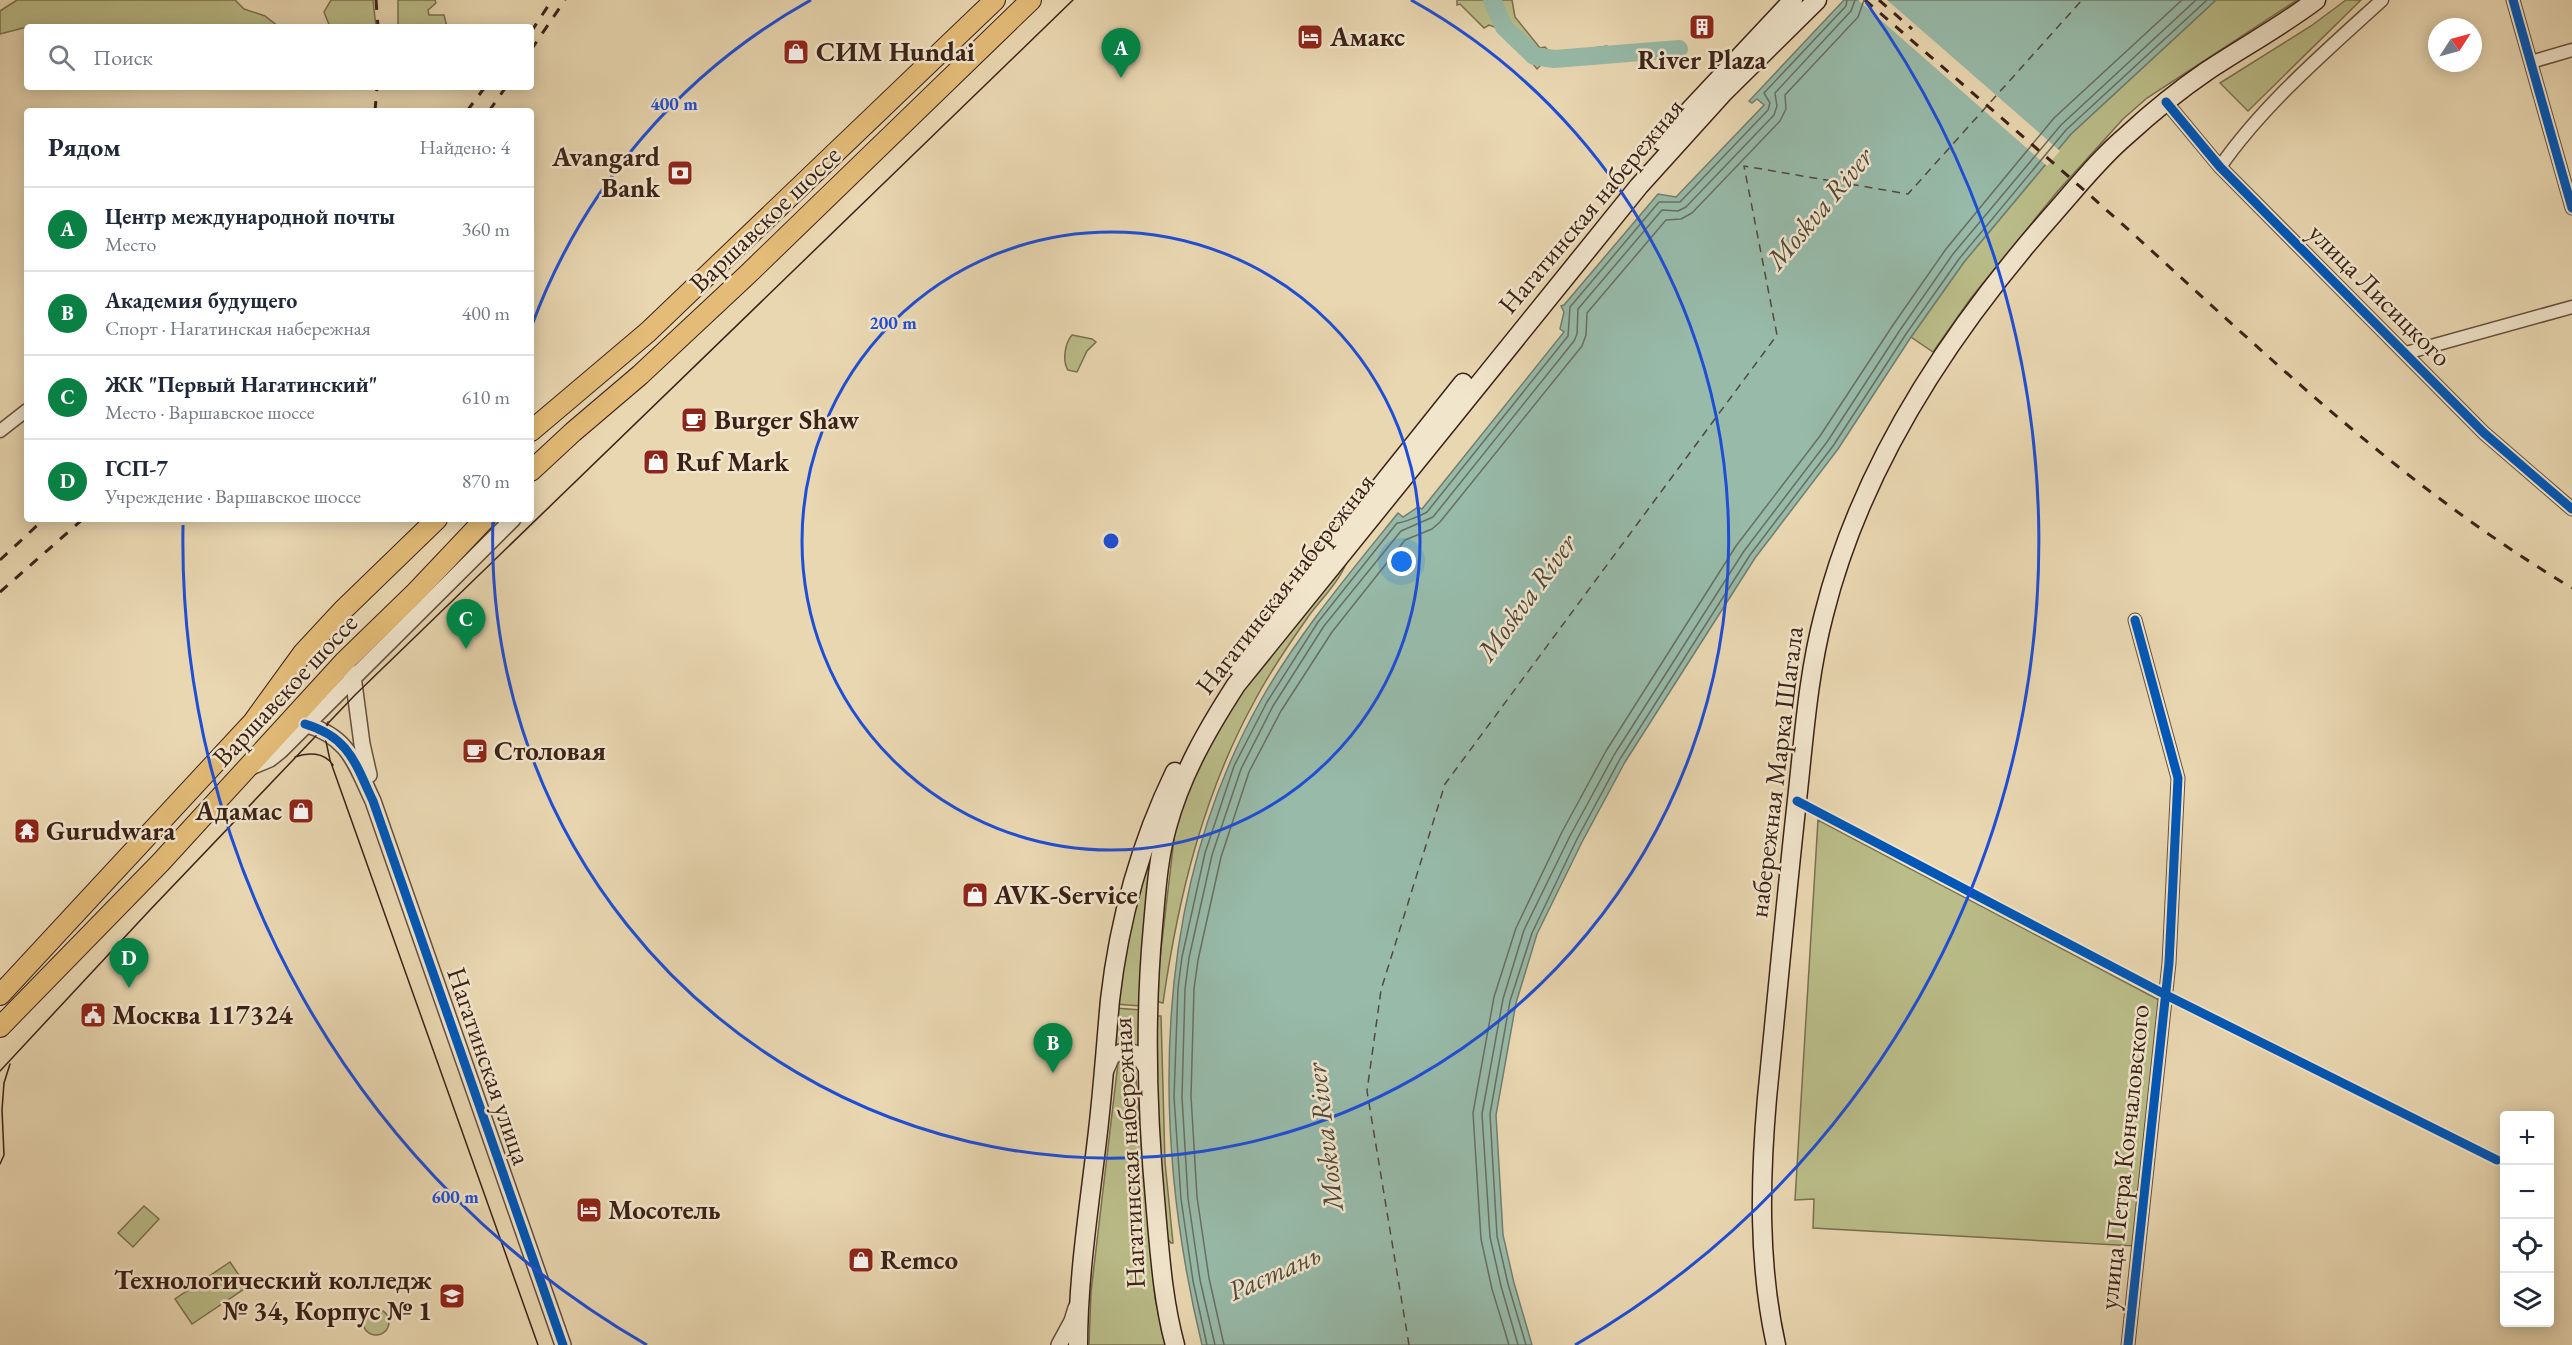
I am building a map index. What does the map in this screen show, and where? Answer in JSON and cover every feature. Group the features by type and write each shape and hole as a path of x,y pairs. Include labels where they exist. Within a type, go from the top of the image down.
{"main road":[{"name":"Варшавское шоссе","path":"534,428 648,332 995,0"},
{"name":"Варшавское шоссе","path":"534,468 640,375 747,275 1031,0"},
{"name":"Нагатинская набережная","path":"1078,1345 1080,1293 1106,1072 1110,1000 1118,946 1136,870 1161,800 1201,720 1226,680 1263,630 1596,218 1665,137 1793,0"},
{"name":"Нагатинская набережная","path":"1175,1345 1162,1281 1151,1160 1146,1068 1150,959 1160,861 1167,827 1182,782 1210,725 1236,685 1631,195 1724,92 1817,0"},
{"name":"набережная Марка Шагала","path":"1776,1345 1765,1269 1762,1152 1809,689 1829,592 1852,524 1872,478 1911,408 1974,311 2022,249 2124,138 2166,102 2204,73 2316,0"},
{"name":"Варшавское шоссе","path":"0,994 254,722 303,653 342,611 434,522"},
{"name":"Варшавское шоссе","path":"0,1027 250,767 269,742 348,669 414,594 482,522"}],"street":[{"path":"2220,167 2237,143 2265,113 2382,0"},
{"path":"2513,0 2572,208"},
{"path":"2531,62 2572,50"},
{"name":"улица Лисицкого","path":"2166,102 2220,167 2484,433 2572,509"},
{"path":"2406,353 2572,307"},
{"path":"0,431 24,412"},
{"path":"250,767 275,755 305,724 348,669 510,522"},
{"name":"улица Петра Кончаловского","path":"2128,1345 2168,974 2178,778 2135,620"},
{"path":"348,669 373,801"},
{"path":"305,724 331,734 349,751 373,801"},
{"name":"Нагатинская улица","path":"373,801 563,1345"},
{"path":"1106,1072 1112,1056 1125,1050 1138,1054 1146,1068"},
{"path":"1059,1345 1072,1321 1080,1293"}],"green space":[{"path":"17,0 235,0 244,9 265,16 275,24 24,24 24,28 0,34 0,11"},
{"path":"331,0 373,0 376,24 329,24 324,12"},
{"path":"398,0 435,0 436,3 428,10 429,15 444,15 446,24 398,24"},
{"path":"1457,0 1512,0 1515,17 1540,48 1545,47 1552,54 1607,46 1611,51 1609,57 1542,64 1537,69 1506,31 1489,25 1484,28 1460,4 1457,5"},
{"path":"2216,0 2297,0 2147,98 2123,119 2057,192 1971,298 1933,352 1911,337 1964,262 2071,134"},
{"path":"2346,0 2361,0 2248,111 2220,83 2311,26"},
{"path":"1072,335 1096,342 1087,351 1077,372 1068,370 1065,362 1066,347"},
{"path":"1345,566 1338,580 1308,617 1273,669 1236,737 1220,774 1195,848 1176,925 1163,1003 1155,1001 1176,822 1188,783 1222,719 1254,670 1332,574"},
{"path":"1818,820 2159,1000 2135,1246 1813,1228 1814,1199 1795,1200"},
{"path":"1156,827 1141,1006 1115,1004 1137,889"},
{"path":"1115,1008 1141,1010 1141,1048 1127,1043 1111,1048"},
{"path":"1153,1016 1161,1016 1165,1162 1173,1243 1167,1238 1160,1166"},
{"path":"1125,1058 1131,1060 1135,1066 1155,1298 1165,1345 1089,1345 1091,1292 1118,1063"},
{"path":"144,1206 159,1219 133,1247 118,1233"},
{"path":"230,1262 247,1287 192,1324 175,1299"},
{"path":"376,1309 385,1313 389,1322 385,1331 376,1335 367,1331 363,1322 367,1313"}],"water":[{"path":"1844,0 2216,0 2071,134 1964,262 1911,337 1838,449 1755,558 1625,762 1582,842 1537,934 1516,1003 1496,1115 1503,1235 1532,1345 1202,1345 1185,1264 1174,1182 1169,1099 1171,1016 1181,934 1198,853 1225,775 1261,700 1308,627 1398,513 1403,517 1418,507 1422,509 1564,332 1560,329 1564,312 1561,306 1658,194 1676,197 1764,105 1757,99 1752,103 1749,101"}],"pier":[{"path":"1858,0 1887,0 2060,151 2047,166"}],"waterway":[{"path":"1492,0 1504,27 1534,56 1554,59 1679,49"}],"ferry route":[{"path":"1409,1345 1367,1091 1381,990 1445,784 1777,335 1744,166 1908,194 2082,0"}],"tram line":[{"path":"534,522 1073,0"},
{"path":"0,1071 355,695 534,522"},
{"path":"328,722 325,737 330,760 538,1345"},
{"path":"295,757 316,754 333,765"},
{"path":"0,1164 4,1155 2,1110 4,1083 10,1064"}],"railway":[{"path":"376,0 378,24"},
{"path":"534,27 552,0"},
{"path":"534,46 565,0"},
{"path":"1865,0 2130,231 2342,421 2453,508 2572,588"},
{"path":"1879,0 1912,29"},
{"path":"375,108 377,90"},
{"path":"469,108 483,90"},
{"path":"491,108 504,90"},
{"path":"0,560 41,522"},
{"path":"0,592 80,522"}],"cycle path":[{"path":"2513,0 2572,208"},
{"path":"2166,102 2220,167 2484,433 2572,509"},
{"path":"2128,1345 2169,963 2178,778 2135,620"},
{"path":"305,724 332,736 349,753 373,801 563,1345"},
{"path":"1797,801 2166,995 2497,1160"}],"place":[{"name":"River Plaza","path":"1702,27"},
{"name":"Амакс","path":"1310,37"},
{"name":"СИМ Hundai","path":"796,52"},
{"name":"Центр международной почты","path":"1121,78"},
{"name":"Avangard Bank","path":"680,173"},
{"name":"Burger Shaw","path":"694,420"},
{"name":"Ruf Mark","path":"656,462"},
{"name":"ЖК \"Первый Нагатинский\"","path":"466,649"},
{"name":"Столовая","path":"475,751"},
{"name":"Адамас","path":"301,811"},
{"name":"Gurudwara","path":"27,831"},
{"name":"AVK-Service","path":"975,895"},
{"name":"ГСП-7","path":"129,988"},
{"name":"Москва 117324","path":"93,1015"},
{"name":"Академия будущего","path":"1053,1073"},
{"name":"Мосотель","path":"589,1210"},
{"name":"Remco","path":"861,1260"},
{"name":"Технологический колледж № 34, Корпус № 1","path":"452,1296"}],"water label":[{"name":"Moskva River","path":"1819,208"},
{"name":"Moskva River","path":"1526,597"},
{"name":"Moskva River","path":"1324,1137"},
{"name":"Растань","path":"1274,1272"}]}
